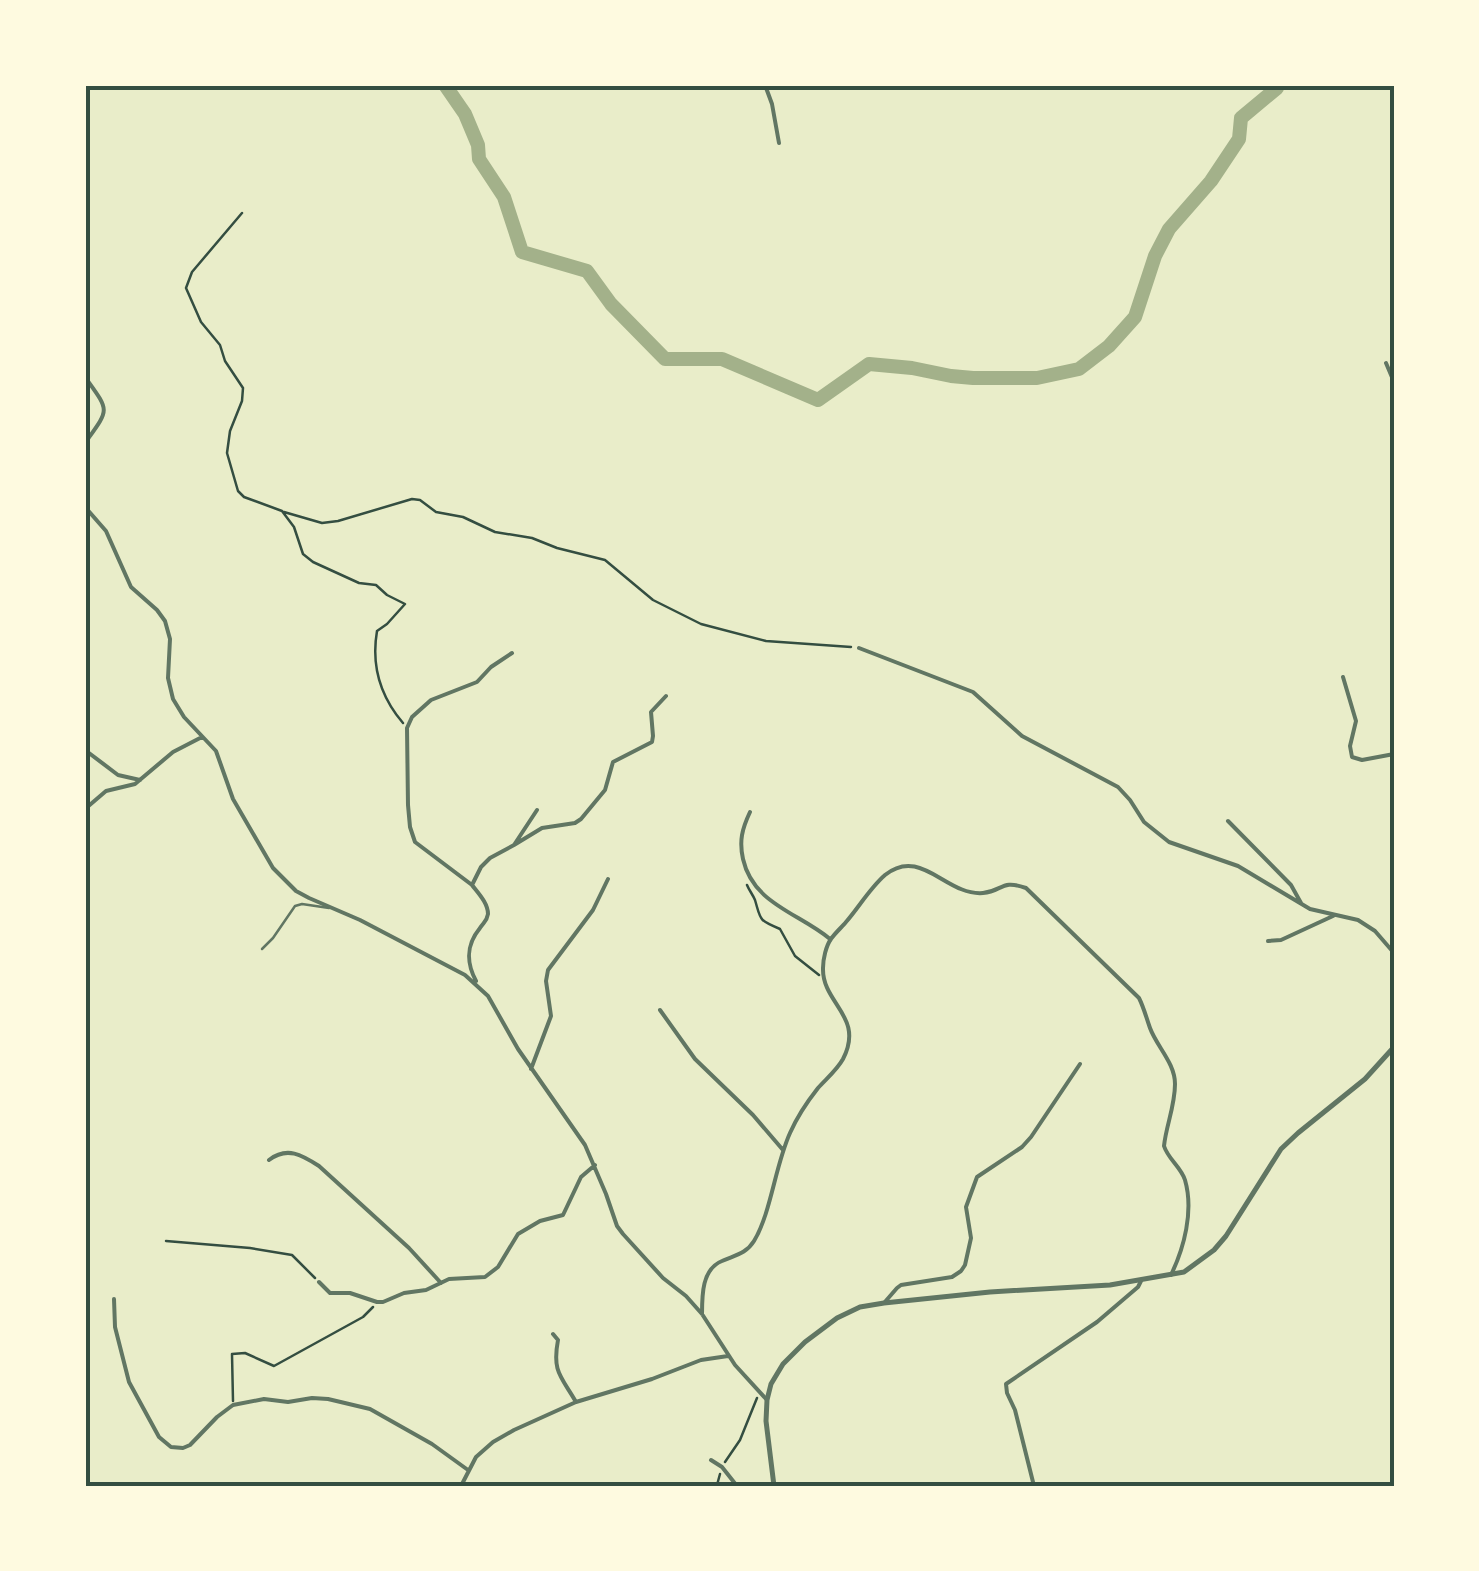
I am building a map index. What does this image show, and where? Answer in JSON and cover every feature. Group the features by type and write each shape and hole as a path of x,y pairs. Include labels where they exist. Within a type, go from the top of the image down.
{"street":[{"path":"765,85 780,143"},
{"path":"1386,363 1394,382"},
{"path":"85,377 105,411 85,443"},
{"path":"85,507 106,530 131,587 157,610 168,626 172,699 216,751 232,799 273,868 296,891 414,947 479,985"},
{"path":"859,648 973,692 1022,736 1118,787 1144,822 1170,842 1238,866 1310,909 1366,924 1394,953"},
{"path":"512,652 490,666 478,682 431,700 412,717 407,728 408,805 415,842 472,886 484,902 488,910 486,920 472,941 468,965 584,1146 617,1226 663,1278 702,1314 728,1356 767,1400"},
{"path":"1342,677 1356,721 1350,746 1352,757 1362,760 1394,754"},
{"path":"472,886 490,858 542,828 575,823 586,815 608,784 613,762 652,742 651,712 666,696"},
{"path":"85,809 106,791 130,786 173,752 202,737"},
{"path":"85,750 118,775 140,780"},
{"path":"514,845 537,810"},
{"path":"750,812 740,842 753,885 830,939"},
{"path":"1228,821 1292,885 1301,904"},
{"path":"702,1314 702,1296 712,1268 718,1262 739,1256 755,1240 783,1150 801,1113 842,1060 848,1045 847,1019 822,969 830,939 887,874 910,864 972,892 985,893 1013,884 1026,888 1139,998 1156,1043 1173,1070 1174,1096 1164,1146 1186,1182 1188,1212 1181,1255 1171,1275"},
{"path":"531,1068 549,1025 551,1010 546,981 550,964 593,910 608,879"},
{"path":"1268,941 1281,940 1333,916"},
{"path":"660,1010 696,1060 783,1150"},
{"path":"774,1486 766,1422 767,1400 777,1372 836,1318 860,1307 884,1303 1141,1281 1184,1272 1226,1236 1282,1149 1365,1079 1394,1047"},
{"path":"884,1303 901,1286 952,1277 961,1271 972,1238 966,1207 977,1177 1022,1146 1080,1064"},
{"path":"270,1160 290,1152 319,1166 409,1248 441,1283"},
{"path":"319,1282 330,1293 350,1293 377,1302 456,1278 486,1277 518,1234 540,1220 564,1215 581,1177 594,1165"},
{"path":"1034,1486 1006,1384 1097,1322 1141,1281"},
{"path":"114,1299 115,1327 129,1382 162,1441 177,1448 190,1445 233,1405 312,1398 370,1409 423,1438 468,1470"},
{"path":"552,1334 558,1340 554,1362 576,1402"},
{"path":"461,1486 476,1457 493,1442 576,1402 652,1380 700,1360 728,1356"},
{"path":"710,1460 722,1467 736,1486"}],"lane":[{"path":"262,948 295,906 336,908"}],"path":[{"path":"242,212 192,272 186,288 202,322 220,345 224,361 243,388 228,453 238,490 244,497 322,524 420,500 436,512 463,517 495,532 532,538 605,560 653,600 701,624 766,641 859,648"},
{"path":"282,511 294,528 303,554 313,562 359,584 376,585 404,604 377,631 376,658 377,680 390,707 407,728"},
{"path":"744,864 756,912 763,922 780,928 795,956 824,979"},
{"path":"166,1241 292,1256 319,1282"},
{"path":"233,1405 232,1354 245,1353 274,1366 363,1317 377,1302"},
{"path":"714,1486 740,1440 760,1392"}],"waterway":[{"path":"445,85 465,114 478,145 479,159 504,197 522,252 587,271 611,304 665,359 722,359 818,400 869,364 973,378 1037,378 1079,369 1109,346 1135,317 1155,256 1169,229 1211,181 1239,139 1241,118 1277,85"}]}
